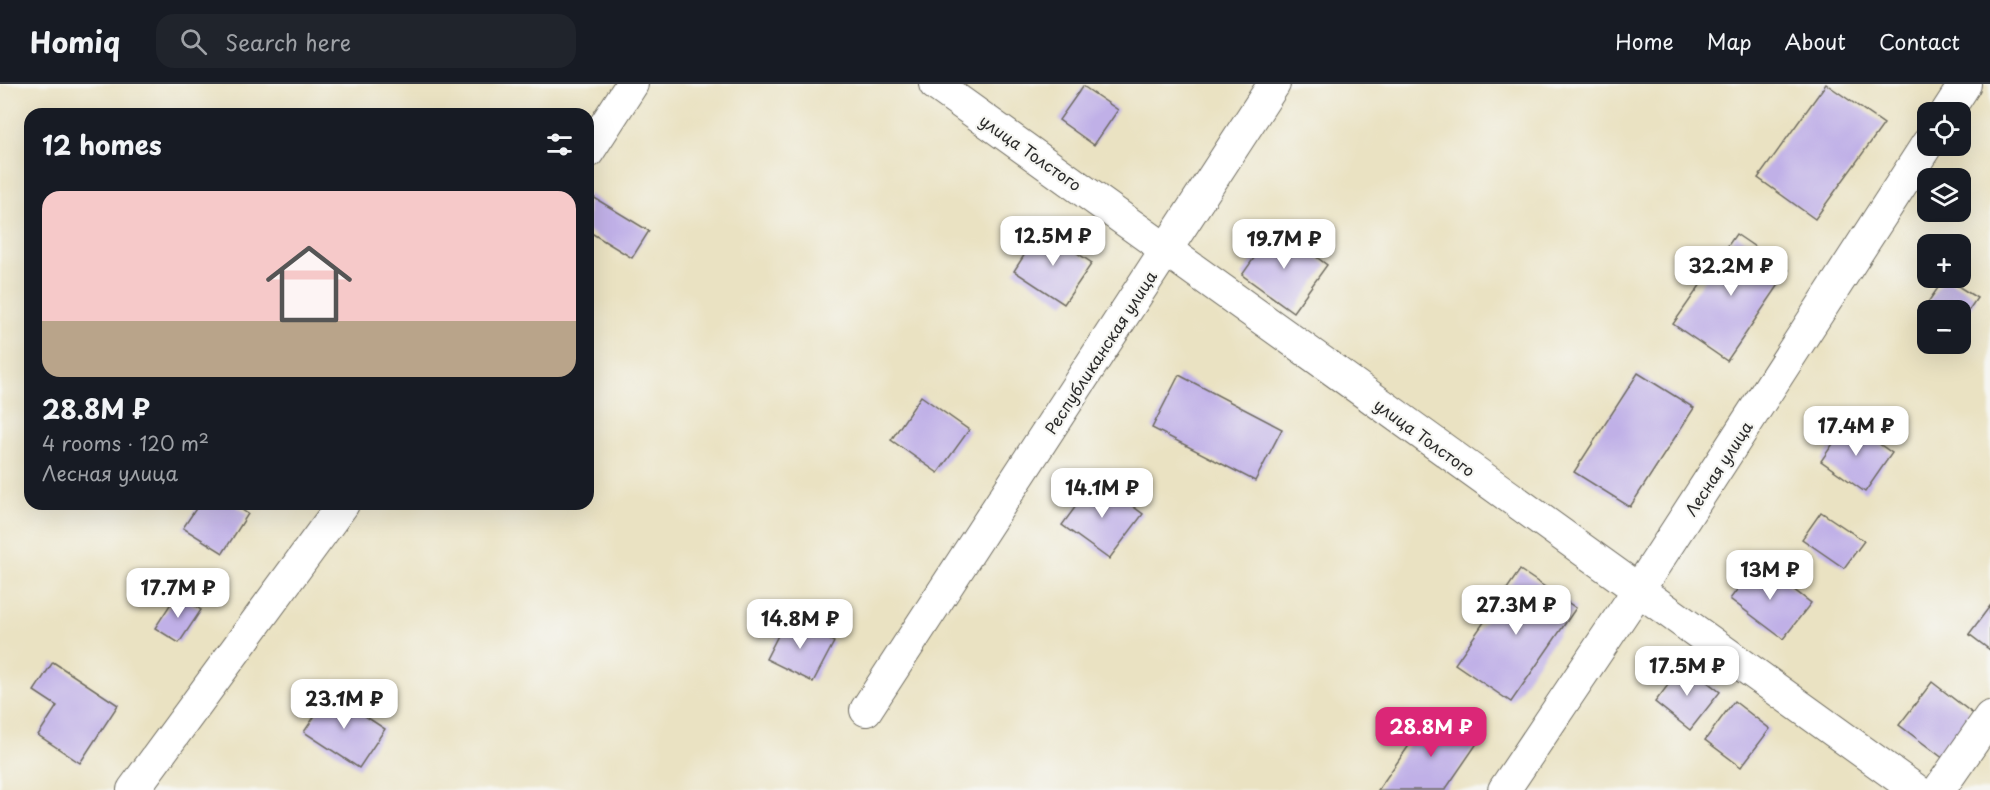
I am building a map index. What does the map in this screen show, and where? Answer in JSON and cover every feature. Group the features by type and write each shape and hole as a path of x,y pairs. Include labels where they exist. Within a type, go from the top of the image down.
{"street":[{"path":"594,143 632,84"},
{"name":"улица Толстого","path":"935,84 1167,249 1637,592 1916,790"},
{"name":"Республиканская улица","path":"866,710 1274,84"},
{"path":"1953,102 1965,84"},
{"name":"Лесная улица","path":"1504,790 1637,592 1920,156"},
{"path":"133,790 339,510"},
{"path":"1939,790 1990,717"}],"building":[{"path":"1826,84 1884,124 1815,219 1758,178"},
{"path":"1083,86 1118,110 1094,145 1059,120"},
{"path":"594,198 649,231 632,258 594,235"},
{"path":"1276,227 1327,265 1293,312 1242,275"},
{"path":"1041,229 1092,263 1064,304 1014,271"},
{"path":"1736,234 1789,270 1727,361 1673,324"},
{"path":"1938,288 1961,288 1977,298 1971,307 1971,300 1929,300"},
{"path":"1638,373 1694,408 1630,507 1574,472"},
{"path":"1179,375 1282,429 1255,481 1152,428"},
{"path":"921,396 969,430 938,473 891,440"},
{"path":"1848,422 1892,453 1865,492 1821,461"},
{"path":"1096,479 1143,514 1109,559 1062,525"},
{"path":"195,510 242,510 248,514 223,553 183,528"},
{"path":"1821,512 1864,541 1844,568 1802,539"},
{"path":"1758,562 1811,603 1783,639 1730,599"},
{"path":"1520,570 1576,608 1511,702 1455,664"},
{"path":"177,594 201,610 179,643 155,628"},
{"path":"1990,606 1990,650 1969,634"},
{"path":"787,618 834,642 813,682 766,659"},
{"path":"53,662 118,705 80,763 38,735 57,706 34,691"},
{"path":"1684,664 1720,692 1690,730 1655,702"},
{"path":"1932,682 1981,720 1948,762 1899,725"},
{"path":"330,693 385,729 359,768 304,732"},
{"path":"1734,701 1770,729 1741,767 1705,740"},
{"path":"1433,711 1478,742 1445,790 1378,790"}]}
